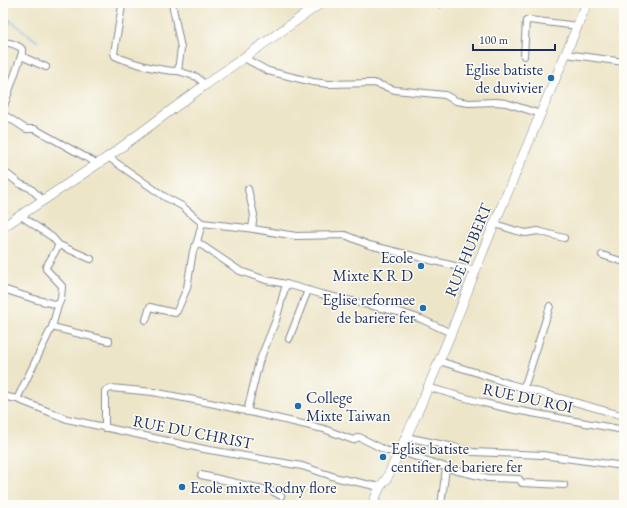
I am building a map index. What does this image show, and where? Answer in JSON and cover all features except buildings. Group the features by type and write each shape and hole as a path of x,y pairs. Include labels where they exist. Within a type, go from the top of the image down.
{"street":[{"path":"172,3 181,48 179,71"},
{"path":"3,227 108,157 322,3"},
{"name":"RUE HUBERT","path":"372,505 380,487 387,478 451,333 475,271 587,3"},
{"path":"122,6 114,53 115,56 123,60 192,75 200,80 205,86"},
{"path":"524,56 526,21 529,20 578,26"},
{"path":"3,42 14,44 22,49 3,110"},
{"path":"566,54 614,62 624,62"},
{"path":"21,56 46,67"},
{"path":"244,58 268,71 313,82 329,84 374,83 395,90 445,95 456,101 469,103 506,103 541,114"},
{"path":"3,114 26,129 35,129 98,164"},
{"path":"108,157 165,197 182,206 202,223 252,228 296,236 345,235 369,245 475,271"},
{"path":"3,171 20,184 30,188 44,201"},
{"path":"248,189 254,216 252,228"},
{"path":"21,216 52,237 59,245 91,259"},
{"path":"146,320 150,307 175,313 187,288 193,251 202,223"},
{"path":"495,224 517,232 526,233 538,231 564,238"},
{"path":"197,242 240,271 266,280 403,313 421,319 451,333"},
{"path":"17,399 52,327 61,299 62,286 46,269 59,245"},
{"path":"602,255 624,262"},
{"path":"246,412 259,362 276,320 286,284"},
{"path":"3,289 58,305"},
{"path":"289,339 308,290"},
{"path":"522,388 526,382 550,306"},
{"path":"52,327 110,341"},
{"path":"438,361 522,388 624,416"},
{"name":"RUE DU ROI","path":"427,387 510,409 624,430"},
{"path":"105,428 105,390 111,388 153,392 215,404 324,429 353,440 359,436 387,451 399,451 446,468 488,478 519,479 522,483 564,485"},
{"name":"RUE DU CHRIST","path":"3,396 17,399 67,419 204,449 302,466 338,478 380,487"},
{"path":"406,436 484,454 536,455 624,466"},
{"path":"442,505 446,468"},
{"path":"201,475 272,491 281,496"}],"waterway":[{"path":"3,15 38,42"},
{"path":"447,326 464,287"}],"place":[{"name":"Eglise batiste de duvivier","path":"551,78"},
{"name":"Ecole Mixte K R D","path":"421,266"},
{"name":"Eglise reformee de bariere fer","path":"423,308"},
{"name":"College Mixte Taiwan","path":"298,406"},
{"name":"Eglise batiste centifier de bariere fer","path":"383,457"},
{"name":"Ecole mixte Rodny flore","path":"182,487"}]}
